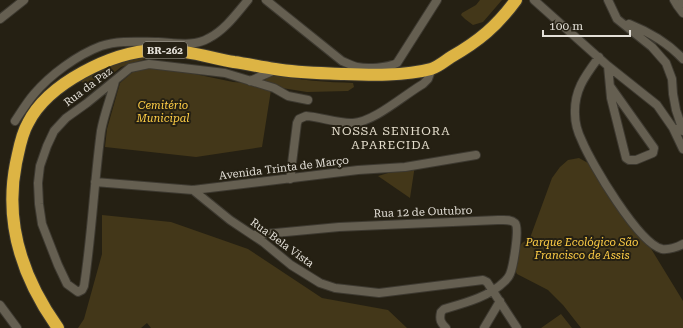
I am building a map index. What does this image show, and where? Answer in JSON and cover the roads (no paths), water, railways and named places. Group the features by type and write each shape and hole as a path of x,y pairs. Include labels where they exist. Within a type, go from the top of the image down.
{"highway":[{"name":"BR-262","path":"58,328 36,292 15,236 12,198 14,176 27,124 34,113 52,93 86,70 121,56 158,46 276,69 312,73 372,75 432,68 484,35 503,18 516,0"}],"street":[{"path":"0,19 24,0"},
{"path":"15,121 33,94 48,80 65,66 101,46 119,43 158,46 195,44 208,39 224,28 248,0"},
{"path":"266,0 342,60 357,67 391,66 397,63 437,0"},
{"path":"534,0 608,66 656,105 673,128 683,150"},
{"path":"608,0 617,19 652,47 666,63 672,80 676,110 683,131"},
{"path":"678,3 683,13"},
{"path":"617,19 654,36 683,59"},
{"path":"598,57 578,90 575,102 575,116 582,142 615,200 636,228 652,244 663,249 679,247 683,244"},
{"path":"225,73 227,60"},
{"name":"Rua da Paz","path":"95,182 89,253 84,286 82,290 78,292 67,284 49,245 42,224 38,184 40,166 47,146 54,131 66,118 130,68 149,64 225,73 250,82 274,88 288,96 308,100"},
{"path":"608,66 610,86 615,116 626,158 629,160 636,160 653,153 654,148 610,86"},
{"path":"290,179 297,123 299,119 302,117 312,117 352,123 364,121 423,84 428,79 432,68"},
{"path":"250,82 276,69"},
{"path":"95,182 101,130 115,81"},
{"path":"673,128 683,131"},
{"name":"Avenida Trinta de Março","path":"95,182 193,190 358,170 405,167 476,155"},
{"name":"Rua Bela Vista","path":"193,190 230,220 302,272 320,283 335,288 379,293 481,280 487,282 493,291"},
{"name":"Rua 12 de Outubro","path":"254,236 339,227 510,220 515,222 518,237 511,274 493,291 474,300 441,312 441,323 446,328"},
{"path":"493,291 517,328"},
{"path":"484,328 500,301"},
{"path":"0,305 17,328"}],"district":[{"name":"NOSSA SENHORA APARECIDA","path":"391,138"}],"park label":[{"name":"Cemitério Municipal","path":"163,111"},
{"name":"Parque Ecológico São Francisco de Assis","path":"582,248"}]}
